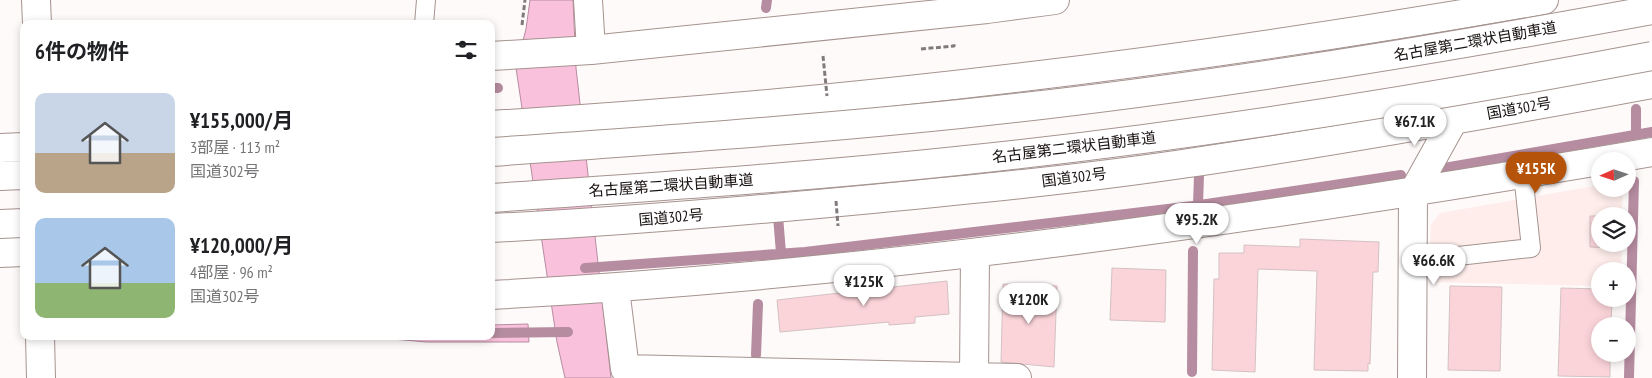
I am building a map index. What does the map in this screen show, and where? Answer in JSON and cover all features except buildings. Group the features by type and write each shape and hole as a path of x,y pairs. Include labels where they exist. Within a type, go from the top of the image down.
{"main road":[{"path":"36,0 37,20"},
{"path":"585,50 588,0"},
{"path":"502,56 585,50 987,5 1055,0"},
{"path":"495,125 593,119 940,87 1165,61 1544,0"},
{"name":"名古屋第二環状自動車道","path":"495,152 741,134 962,114 1372,58 1652,10"},
{"name":"名古屋第二環状自動車道","path":"495,198 744,180 967,160 1174,135 1381,103 1652,56"},
{"name":"国道302号","path":"495,228 604,222 959,190 1180,164 1453,121 1652,84"},
{"path":"1412,378 1413,193 1453,121"},
{"path":"0,148 20,147"},
{"path":"495,295 615,289 975,254 1413,193 1652,152"},
{"path":"0,176 20,175"},
{"path":"0,224 20,223"},
{"path":"0,253 20,252"},
{"path":"974,377 975,254"},
{"path":"615,289 625,369 1018,378"},
{"path":"40,340 41,378"}],"lane":[{"path":"424,20 426,0"},
{"path":"1458,256 1531,248 1523,174"}],"shaded area":[{"path":"530,0 573,0 576,68 611,378 565,378 557,342 516,68 526,29"},
{"path":"1591,187 1591,198 1623,198 1622,207 1591,207 1591,252 1622,252 1621,262 1591,262 1591,286 1429,282 1431,225 1440,213"},
{"path":"528,324 529,342 427,342 404,340 495,340 495,325"}],"waterway":[{"path":"766,8 767,0"},
{"path":"1636,109 1636,134"},
{"path":"1444,168 1652,132"},
{"path":"1198,205 1199,175"},
{"path":"585,268 805,252 1193,206 1401,175"},
{"path":"1629,378 1634,198"},
{"path":"778,216 781,253"},
{"path":"1192,372 1193,251"},
{"path":"756,355 758,304"},
{"path":"495,333 568,332"}]}
